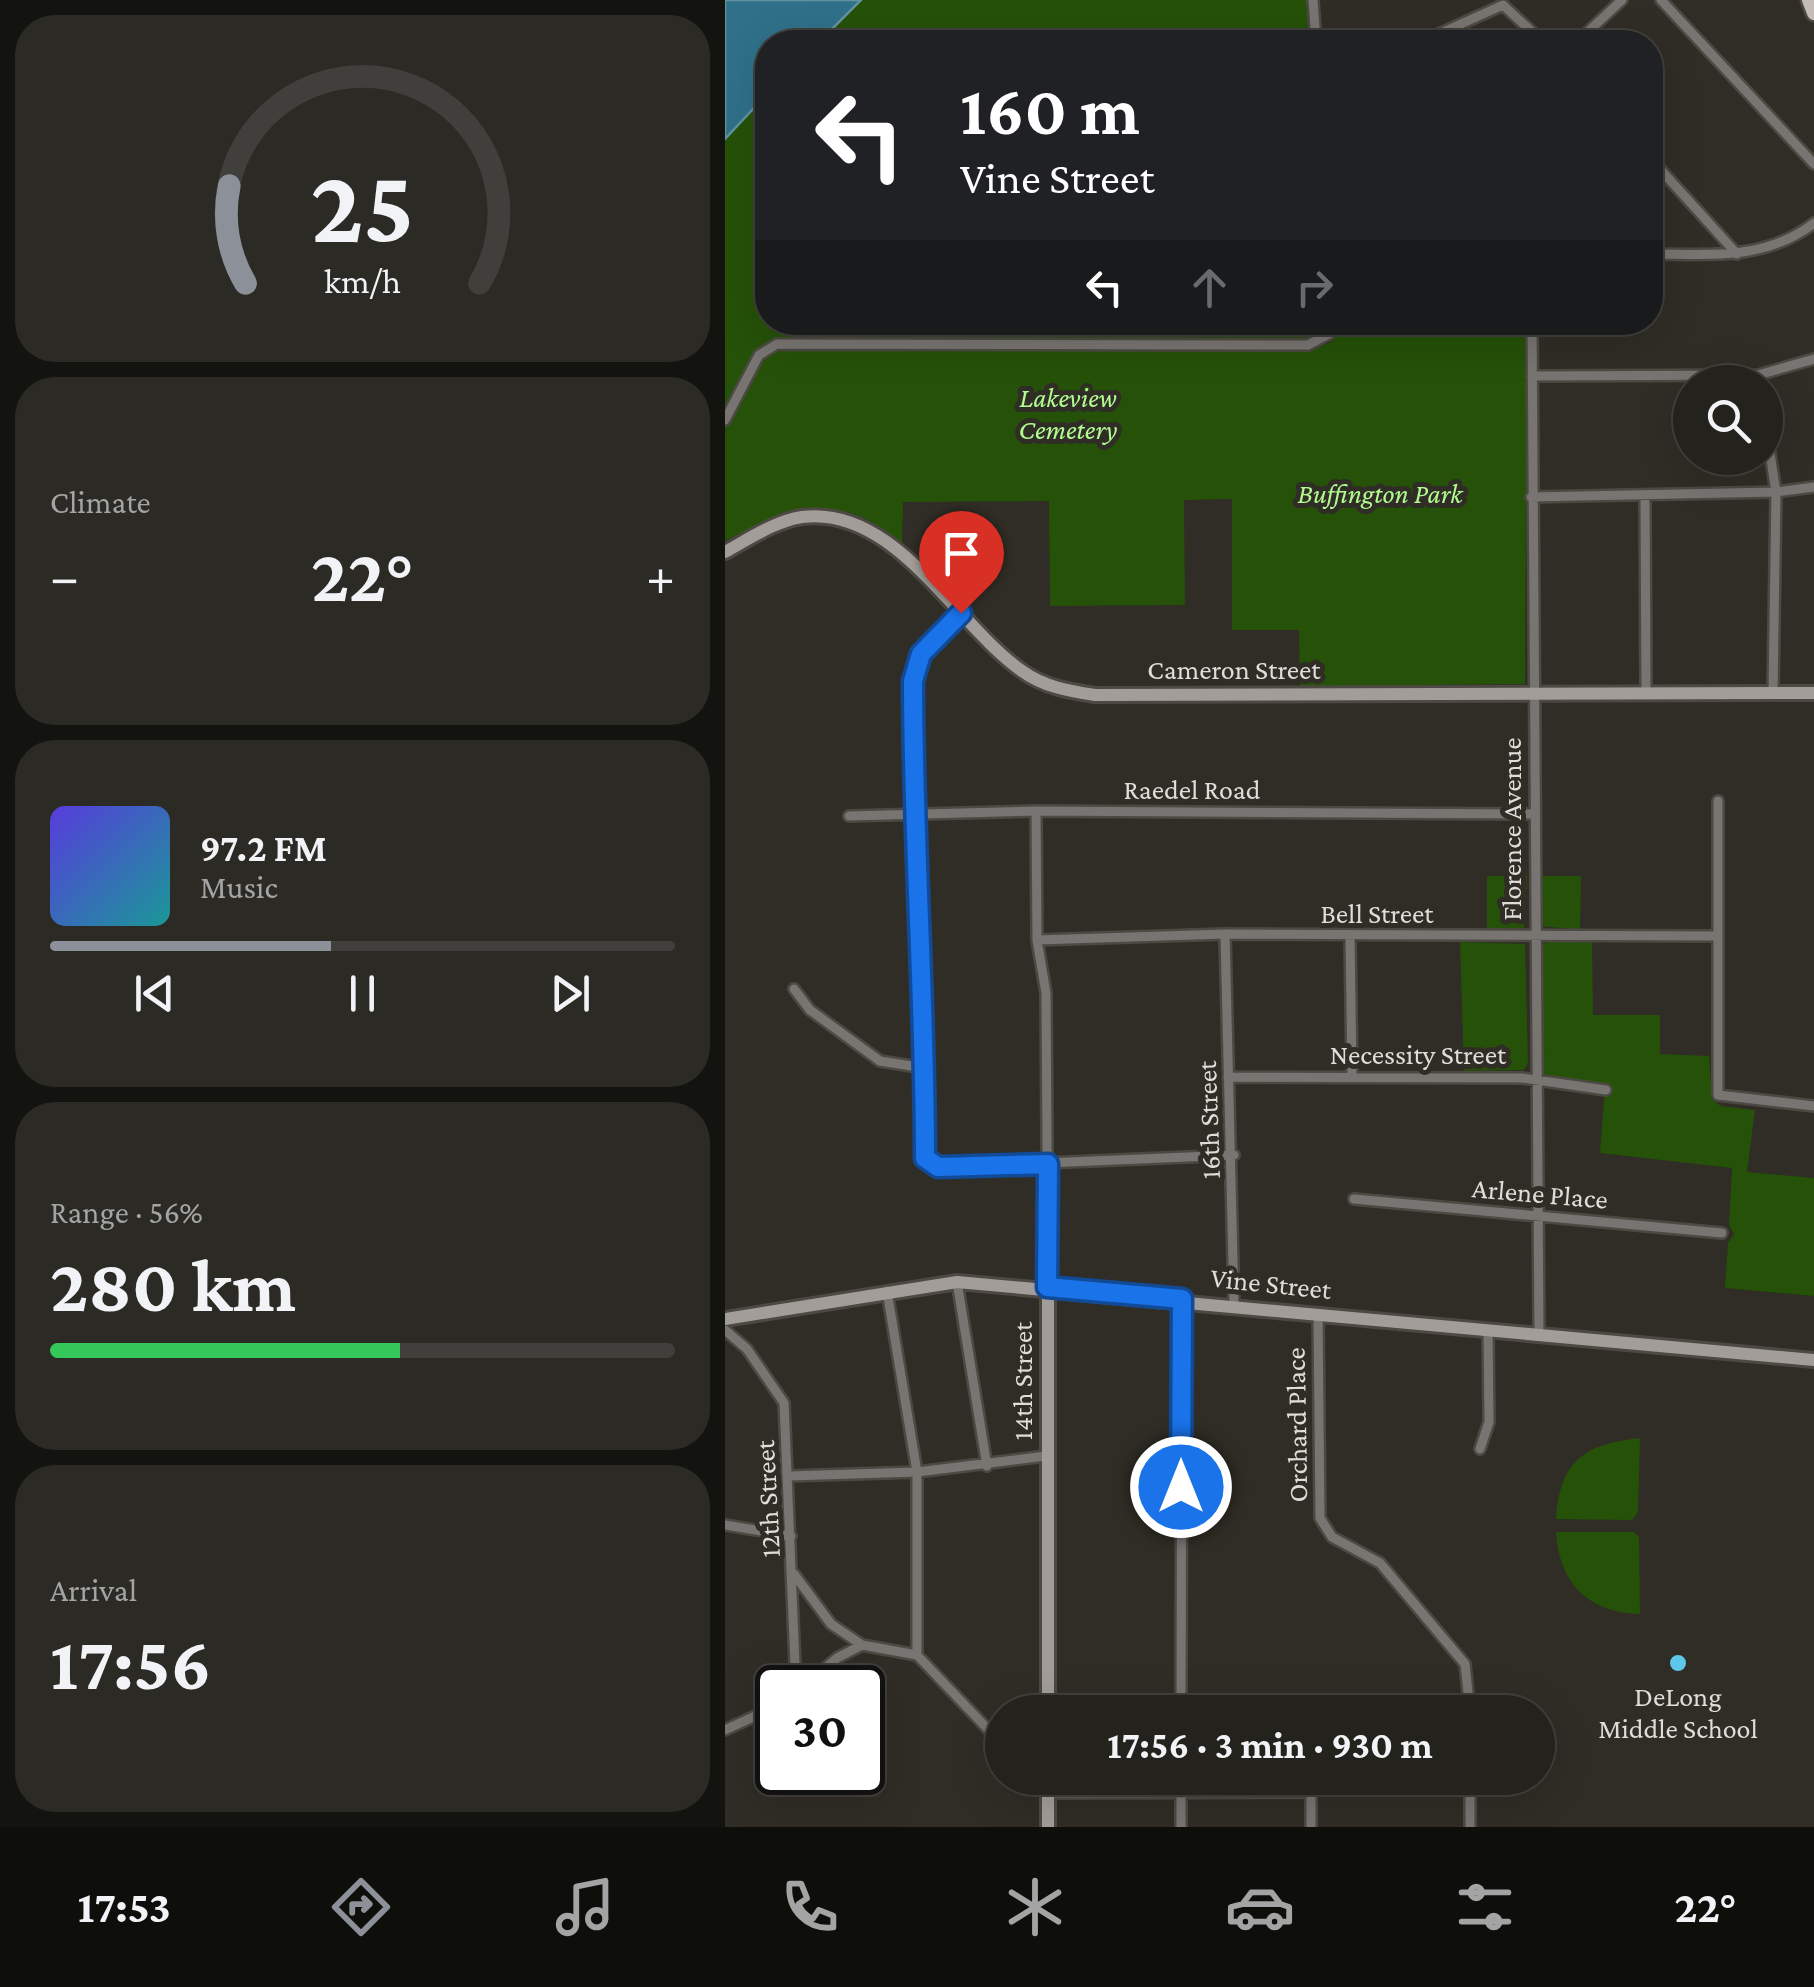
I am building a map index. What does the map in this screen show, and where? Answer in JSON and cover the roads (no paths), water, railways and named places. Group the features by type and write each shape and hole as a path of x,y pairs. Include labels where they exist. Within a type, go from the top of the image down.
{"main road":[{"path":"1809,0 1814,13"}],"street":[{"path":"1313,0 1315,30"},
{"path":"1590,30 1622,0"},
{"path":"1661,0 1814,164"},
{"path":"1448,30 1503,5 1530,30"},
{"path":"1663,172 1737,254"},
{"path":"1663,254 1767,250 1814,223"},
{"path":"725,420 759,354 777,344 1308,345 1327,335"},
{"name":"Florence Avenue","path":"1532,335 1539,1335"},
{"path":"1783,370 1814,359"},
{"path":"1532,376 1673,378"},
{"path":"1773,475 1773,693"},
{"path":"1531,498 1775,492 1814,486"},
{"path":"1645,497 1646,693"},
{"name":"Cameron Street","path":"725,552 799,518 852,522 892,545 1022,671 1067,691 1095,695 1814,692"},
{"path":"961,613 921,654 916,668 913,814 925,1158 938,1167 1233,1155"},
{"path":"1718,800 1718,1095 1814,1106"},
{"name":"Raedel Road","path":"849,816 1036,810 1534,814"},
{"name":"14th Street","path":"1036,810 1037,940 1046,993 1048,1695"},
{"name":"Bell Street","path":"1037,940 1225,934 1718,936"},
{"name":"16th Street","path":"1225,934 1234,1305"},
{"path":"1350,936 1352,1076"},
{"path":"794,989 810,1010 880,1061 924,1068"},
{"name":"Necessity Street","path":"1228,1077 1536,1081 1606,1090"},
{"name":"Arlene Place","path":"1354,1199 1722,1233"},
{"path":"957,1282 987,1466"},
{"name":"Vine Street","path":"725,1318 957,1282 1182,1299 1814,1360"},
{"path":"887,1291 917,1472 917,1655"},
{"path":"1181,1695 1182,1299"},
{"name":"Orchard Place","path":"1318,1314 1320,1518 1332,1537 1380,1563 1465,1664 1468,1695"},
{"name":"12th Street","path":"725,1330 747,1349 784,1403 798,1665"},
{"path":"1480,1448 1489,1422 1488,1330"},
{"path":"789,1476 917,1472 1047,1456"},
{"path":"725,1524 791,1536"},
{"path":"793,1572 831,1624 862,1646 917,1655 985,1725"},
{"path":"828,1665 862,1646"},
{"path":"725,1730 755,1716"},
{"path":"1048,1795 1048,1827"},
{"path":"1181,1795 1181,1827"},
{"path":"1311,1795 1311,1827"},
{"path":"1469,1827 1470,1795"}],"water":[{"path":"725,0 861,0 831,30 755,30 755,107 725,139"}],"place":[{"name":"DeLong Middle School","path":"1678,1663"}],"park label":[{"name":"Lakeview Cemetery","path":"1068,413"},
{"name":"Buffington Park","path":"1380,493"}]}
